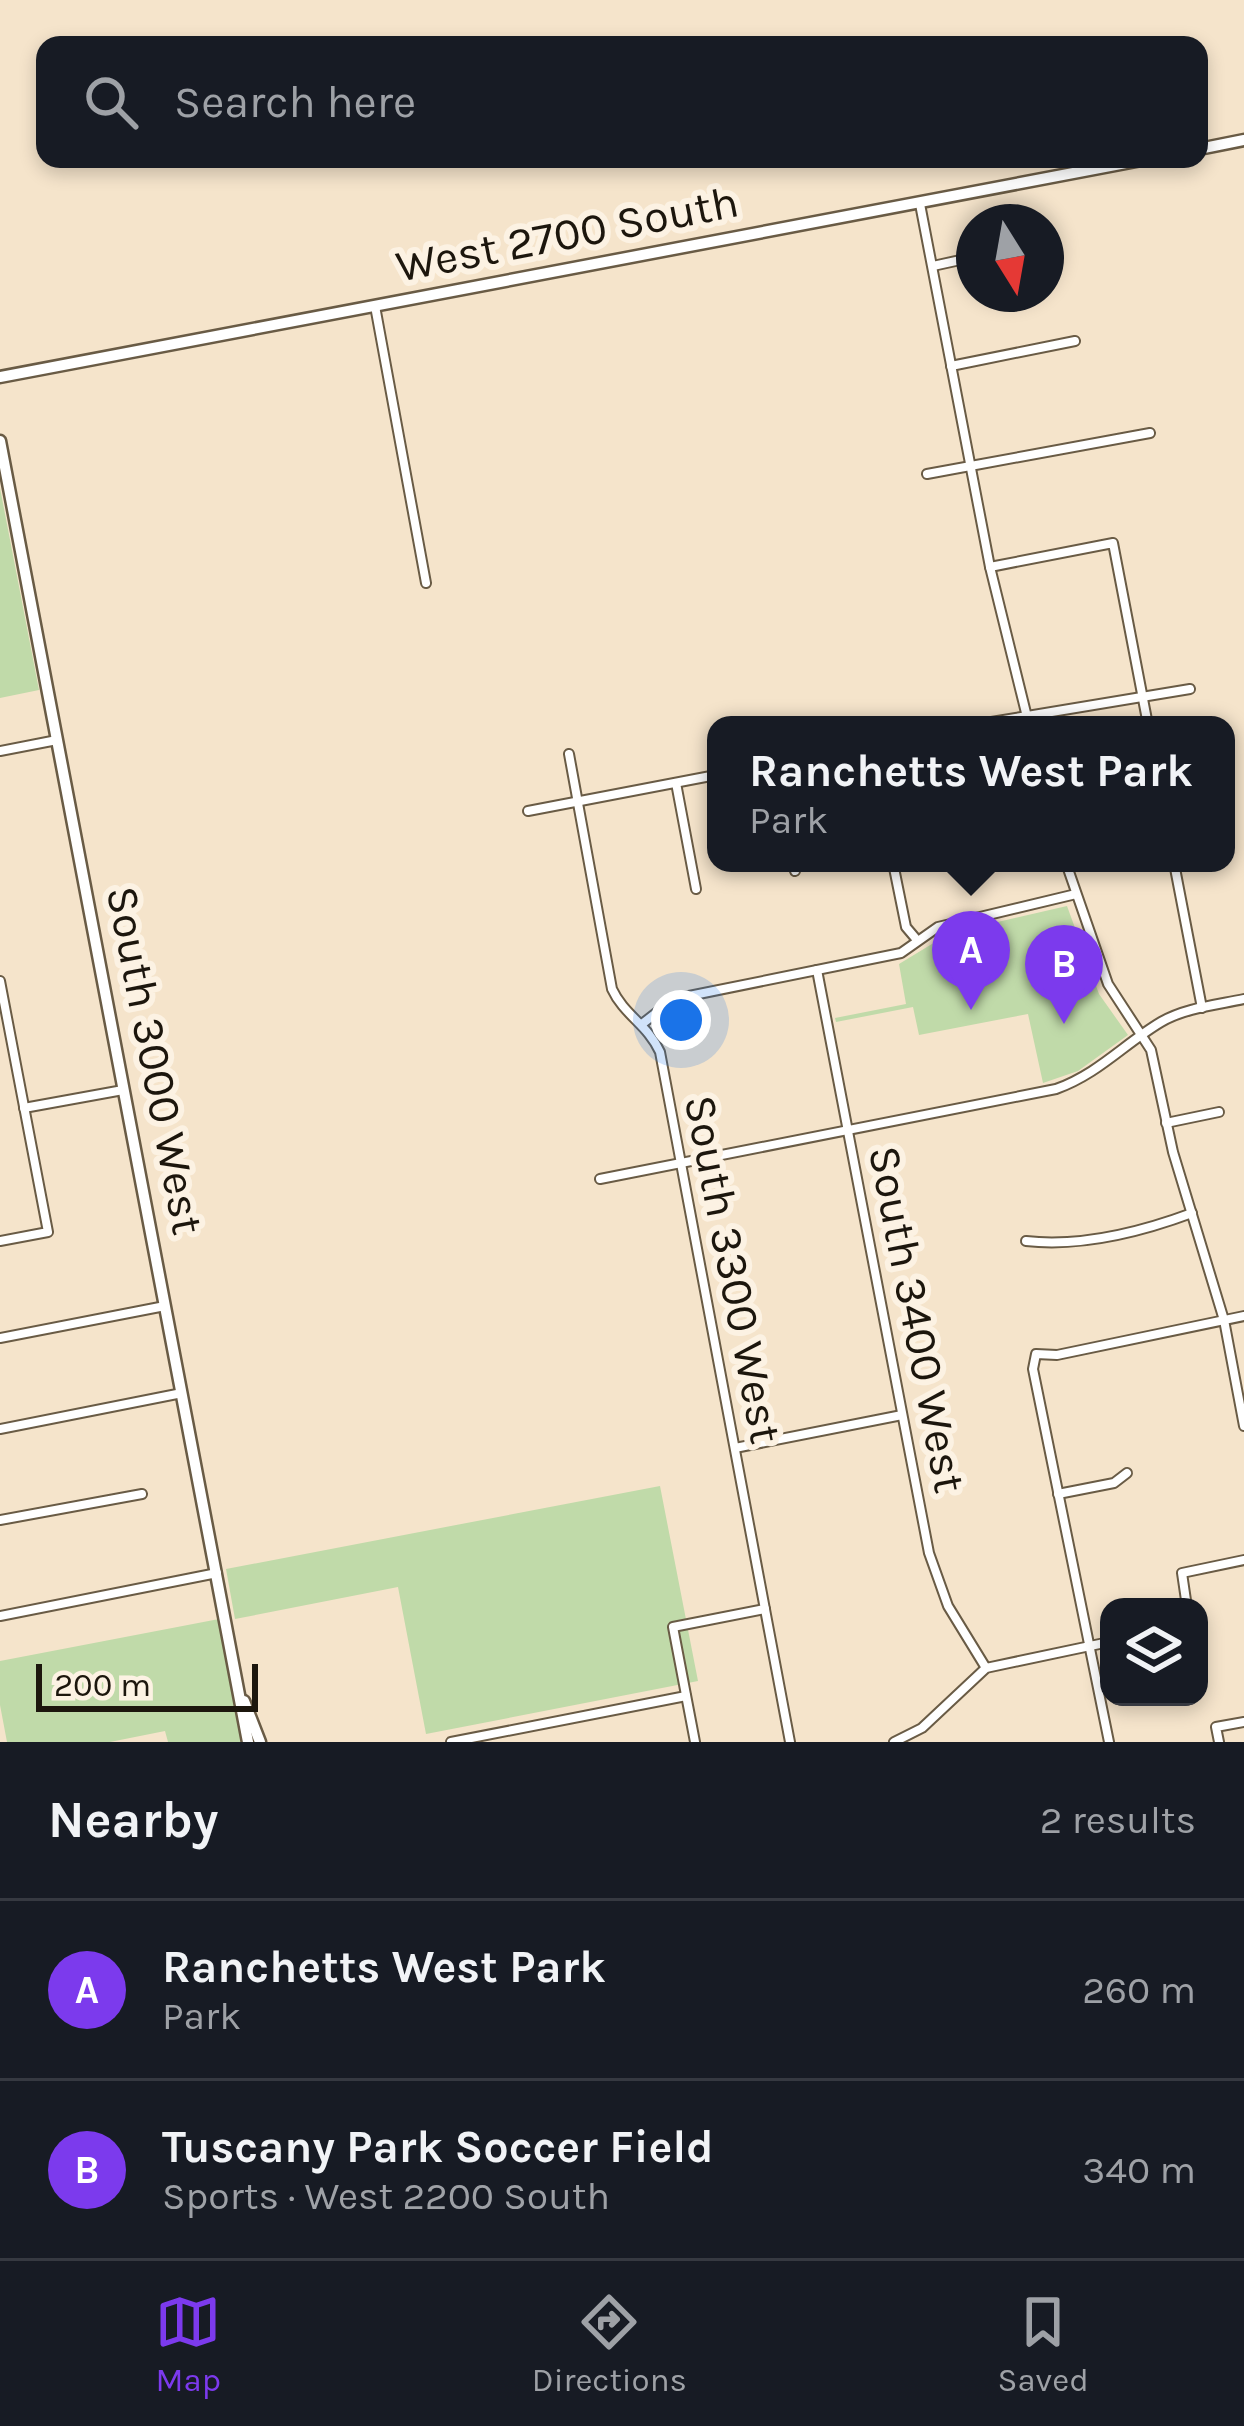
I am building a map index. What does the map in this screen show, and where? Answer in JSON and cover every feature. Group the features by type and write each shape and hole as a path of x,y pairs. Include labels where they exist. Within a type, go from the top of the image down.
{"street":[{"path":"1208,146 1244,140"},
{"name":"West 2700 South","path":"0,377 1102,168"},
{"path":"920,204 990,567 1027,716"},
{"path":"933,266 956,261"},
{"path":"375,306 426,583"},
{"path":"951,366 1075,341"},
{"path":"927,474 1150,433"},
{"name":"South 3000 West","path":"0,441 248,1742"},
{"path":"990,567 1113,542 1146,716"},
{"path":"1049,716 1190,689"},
{"path":"0,751 58,740"},
{"name":"South 3300 West","path":"569,754 613,988 619,1003 651,1032 660,1052 790,1742"},
{"path":"528,811 707,777"},
{"path":"676,782 696,890"},
{"path":"895,872 906,927 917,940"},
{"path":"1069,872 1108,984 1150,1050 1166,1123 1224,1320 1244,1426"},
{"path":"1176,872 1202,1008"},
{"path":"642,1024 674,998 901,953 938,926 1076,894"},
{"name":"South 3400 West","path":"817,970 938,1581 986,1668"},
{"path":"0,982 48,1232 0,1241"},
{"path":"600,1179 1056,1089 1083,1079 1179,1013 1244,999"},
{"path":"24,1108 125,1089"},
{"path":"1166,1123 1220,1112"},
{"path":"1025,1241 1111,1235 1192,1213"},
{"path":"0,1338 166,1306"},
{"path":"1109,1742 1033,1369 1036,1354 1058,1354 1244,1316"},
{"path":"0,1429 183,1393"},
{"path":"735,1448 902,1415"},
{"path":"1058,1494 1114,1483 1127,1473"},
{"path":"0,1520 142,1494"},
{"path":"1186,1598 1182,1573 1244,1560"},
{"path":"0,1616 218,1573"},
{"path":"695,1742 673,1627 765,1609"},
{"path":"894,1742 922,1728 986,1668 1100,1644"},
{"name":"South 3000 West","path":"241,1692 260,1742"},
{"path":"451,1742 686,1696"},
{"path":"1219,1742 1216,1727 1244,1722"}],"green space":[{"path":"0,488 39,690 0,698"},
{"path":"1067,906 1099,994 1128,1035 1078,1071 1043,1083 1028,1014 919,1035 913,1007 836,1022 835,1018 906,1004 899,964 950,933"},
{"path":"660,1486 698,1681 426,1734 398,1587 235,1619 226,1569"},
{"path":"219,1619 241,1742 168,1742 165,1731 110,1742 7,1742 0,1705 0,1661"}],"place":[{"name":"Ranchetts West Park","path":"971,1010"},
{"name":"Tuscany Park Soccer Field","path":"1064,1024"}]}
